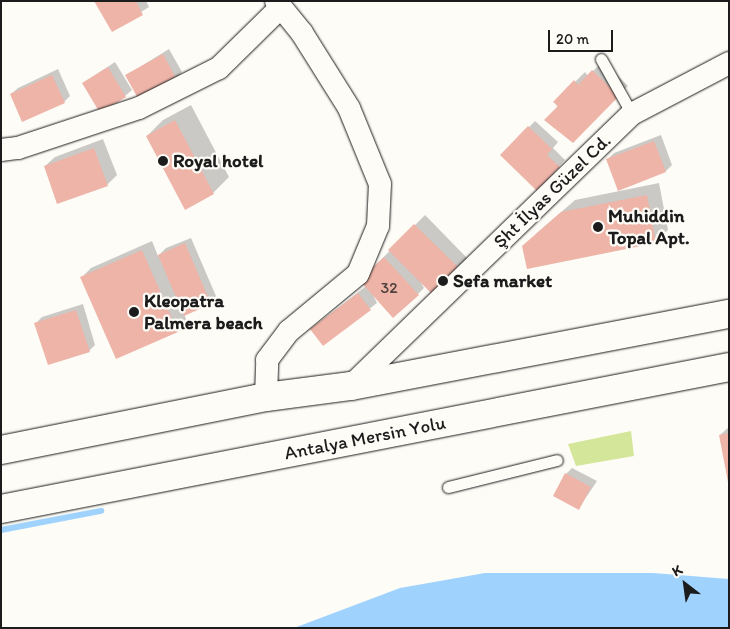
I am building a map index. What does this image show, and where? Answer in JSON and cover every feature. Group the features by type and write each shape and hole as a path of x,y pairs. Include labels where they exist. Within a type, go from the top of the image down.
{"highway":[{"path":"1,450 266,397 351,386 729,314"},
{"name":"Antalya Mersin Yolu","path":"1,509 729,367"}],"street":[{"path":"1,150 18,148 139,108 219,68 278,4 302,33 349,108 380,184 378,226 358,274 289,330 272,352 267,360 266,397"},
{"name":"Şht İlyas Güzel Cd.","path":"351,386 632,114 729,63"}],"lane":[{"path":"601,59 632,114"},
{"path":"448,487 557,460"}],"green space":[{"path":"631,431 634,456 576,466 568,444"}],"water":[{"path":"485,573 653,573 729,579 729,628 294,628 400,588"}],"building":[{"path":"94,1 136,1 143,15 112,32"},
{"path":"163,54 177,80 139,100 125,75"},
{"path":"108,67 126,97 100,113 82,83"},
{"path":"592,70 619,96 573,143 544,120 558,106 553,102 574,80 578,85"},
{"path":"52,75 65,103 22,122 10,94"},
{"path":"175,120 214,194 185,210 146,136"},
{"path":"528,126 552,149 547,155 560,167 537,191 500,155"},
{"path":"654,141 666,172 618,191 606,159"},
{"path":"94,148 108,186 57,204 44,166"},
{"name":"Muhiddin Topal Apt.","path":"647,195 656,243 527,269 522,246 561,212"},
{"path":"414,224 461,270 434,296 388,250"},
{"path":"185,243 211,304 184,316 158,255"},
{"path":"142,250 178,332 116,359 80,277"},
{"path":"384,257 419,295 393,318 359,280"},
{"path":"358,293 371,310 323,346 310,329"},
{"path":"76,310 90,352 48,365 34,323"},
{"path":"729,433 729,482 728,482 719,435"},
{"path":"565,473 591,487 579,510 553,496"}],"waterway":[{"path":"1,530 101,511"}],"place":[{"name":"Royal hotel","path":"163,161"},
{"name":"Muhiddin Topal Apt.","path":"598,227"},
{"name":"Sefa market","path":"443,281"},
{"name":"Kleopatra Palmera beach","path":"134,312"}]}
